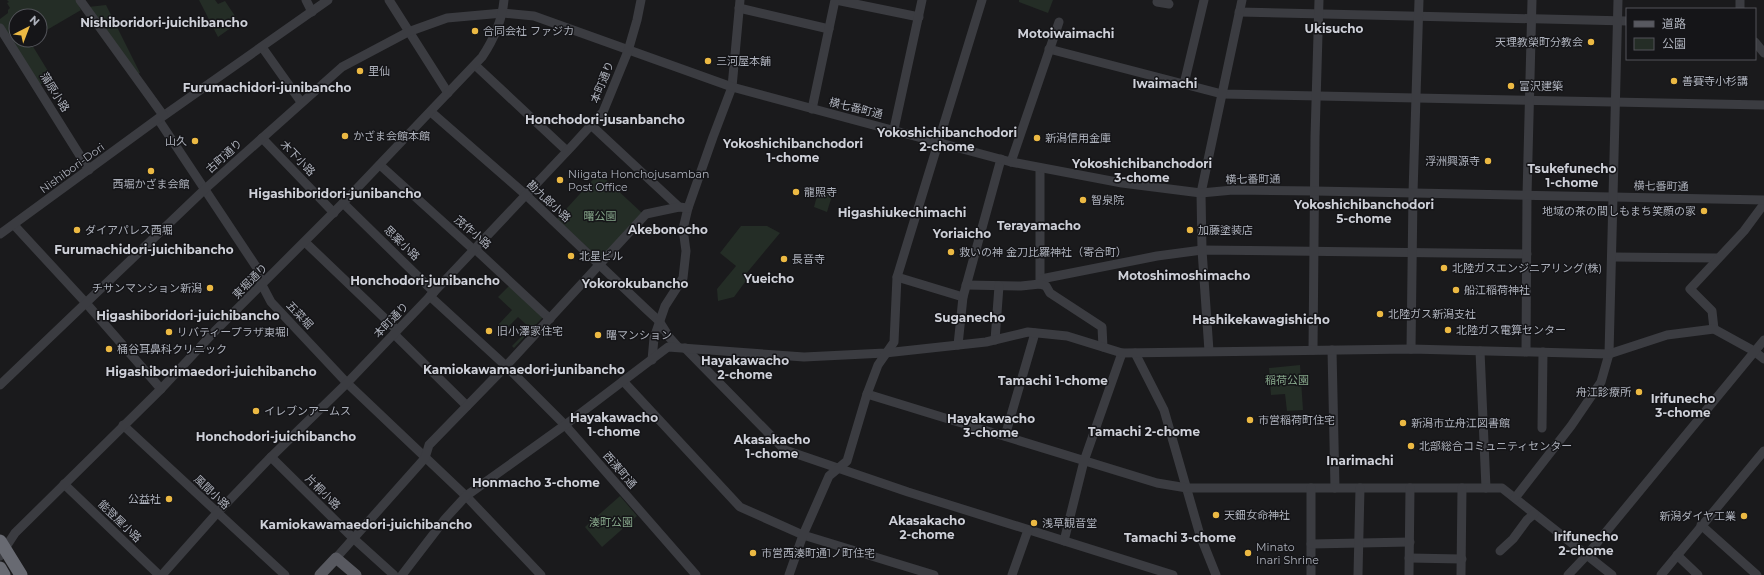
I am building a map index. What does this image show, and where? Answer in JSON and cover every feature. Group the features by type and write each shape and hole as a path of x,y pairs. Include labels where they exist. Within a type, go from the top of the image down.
{"highway":[{"path":"2,549 21,575"},
{"path":"0,568 4,575"}],"main road":[{"path":"320,575 336,558 356,575"}],"street":[{"name":"五菜堀","path":"80,0 160,117 205,190 257,268 262,285 271,302 347,383 466,496 541,575"},
{"path":"306,0 312,12"},
{"name":"Nishibori-Dori","path":"0,234 160,117 328,0"},
{"path":"389,0 448,94"},
{"name":"東堀通り","path":"2,549 15,533 161,389 334,213 475,65 494,39 503,13 504,0"},
{"name":"本町通り","path":"162,575 217,513 271,457 347,383 603,112 628,51 641,0"},
{"path":"812,109 836,0 919,17"},
{"path":"894,129 922,0"},
{"path":"789,575 803,535 829,476 847,461 867,394 878,364 894,342 897,277 982,0"},
{"path":"1184,84 1204,0"},
{"path":"1209,351 1202,250 1201,193 1242,0"},
{"path":"1313,350 1319,0"},
{"path":"1412,349 1414,253 1413,193 1419,0"},
{"path":"1526,352 1527,195 1532,0"},
{"path":"1515,498 1571,426 1601,382 1609,354 1618,0"},
{"path":"1157,2 1169,4"},
{"path":"652,360 654,338 659,321 665,306 683,278 686,251 683,229 684,207 732,87 740,4 829,29"},
{"path":"1239,12 1626,21"},
{"name":"古町通り","path":"0,385 205,190 301,102 342,67 408,32 447,18 503,13"},
{"name":"横七番町通","path":"503,13 534,16 628,51 732,87 812,109 894,129 1011,162 1122,183 1201,193 1233,190 1315,190 1764,200"},
{"path":"1011,162 1049,49 1060,22"},
{"name":"蒲原小路","path":"0,28 89,170"},
{"path":"262,47 301,102"},
{"path":"1049,49 1222,94 1764,106"},
{"path":"475,65 567,150"},
{"name":"勘九郎小路","path":"431,112 526,195 659,321 669,337 785,450 1028,530 1173,575"},
{"path":"591,125 684,207"},
{"name":"木下小路","path":"262,138 334,213"},
{"path":"958,345 963,297 1001,159"},
{"name":"茂作小路","path":"380,165 550,319"},
{"path":"1040,168 1040,281"},
{"name":"思案小路","path":"343,203 432,294 506,366"},
{"path":"1714,329 1712,311 1690,289 1717,258 1744,231 1764,204"},
{"path":"336,558 425,458 429,445 506,366 646,214 684,207"},
{"path":"14,225 86,303 161,389"},
{"path":"305,242 467,406"},
{"path":"966,285 1021,286 1156,256 1202,250 1527,254"},
{"path":"1612,257 1717,258"},
{"path":"897,277 963,297"},
{"path":"1040,281 1046,286 1050,293 1102,327 1103,347"},
{"path":"995,340 999,286"},
{"path":"402,575 445,519 466,496 565,425 668,347 804,356 885,353 995,340 1028,332 1067,336 1122,353 1412,349 1609,354 1667,335 1714,329 1754,351 1764,359"},
{"path":"1005,436 1035,333"},
{"path":"1568,575 1587,555 1764,340"},
{"path":"1332,350 1335,488"},
{"path":"1480,351 1486,488"},
{"path":"1542,428 1543,352"},
{"path":"1064,541 1084,461 1122,353"},
{"path":"1135,353 1164,410 1200,535 1216,575"},
{"name":"西湊町通","path":"506,366 565,425 696,575"},
{"path":"623,381 740,507 803,535 934,575"},
{"path":"867,394 1157,483 1187,488 1502,488 1612,575"},
{"name":"風間小路","path":"123,425 285,575"},
{"path":"1661,575 1678,556 1701,525 1764,452"},
{"name":"片桐小路","path":"271,457 353,538 394,575"},
{"name":"能登屋小路","path":"64,484 158,575"},
{"path":"1311,488 1311,575"},
{"path":"1358,575 1360,488"},
{"path":"1409,575 1410,488"},
{"path":"1461,575 1462,488"},
{"path":"1500,551 1513,539 1527,520 1534,514"},
{"path":"1701,525 1757,575"},
{"path":"1012,575 1028,530"},
{"path":"1311,544 1410,542"},
{"path":"1678,556 1698,575"},
{"path":"1409,558 1462,559"}],"green space":[{"path":"7,0 76,0 81,10 48,29 48,8 10,8 7,3 9,2"},
{"path":"199,0 215,0 218,4 225,1 239,22 218,37"},
{"path":"1019,0 1053,0 1048,13 1019,2"},
{"path":"106,5 140,73 137,74 88,7"},
{"path":"8,13 8,36 0,24 0,19"},
{"path":"16,48 34,48 51,76 40,85"},
{"name":"曙公園","path":"599,173 642,213 600,259 557,219"},
{"path":"820,185 834,189 827,212 814,207"},
{"path":"741,226 767,226 780,233 745,275 748,278 734,297 718,301 717,289 736,266 720,253"},
{"path":"511,284 544,316 514,348 512,346 530,328 518,317 504,331 498,325 512,310 498,297"},
{"name":"稲荷公園","path":"1300,365 1303,410 1287,411 1285,394 1271,395 1269,368"},
{"name":"湊町公園","path":"620,496 637,516 602,547 585,527"}],"place":[{"name":"合同会社 ファジカ","path":"475,31"},
{"name":"天理教榮町分教会","path":"1591,42"},
{"name":"三河屋本舗","path":"708,61"},
{"name":"里仙","path":"360,71"},
{"name":"善賽寺小杉講","path":"1674,81"},
{"name":"富沢建築","path":"1511,86"},
{"name":"かざま会館本館","path":"345,136"},
{"name":"新潟信用金庫","path":"1037,138"},
{"name":"山久","path":"195,141"},
{"name":"浮洲興源寺","path":"1488,161"},
{"name":"西堀かざま会館","path":"151,171"},
{"name":"Niigata Honchojusamban Post Office","path":"560,180"},
{"name":"龍照寺","path":"796,192"},
{"name":"智泉院","path":"1083,200"},
{"name":"地域の茶の間しもまち笑顔の家","path":"1704,211"},
{"name":"ダイアパレス西堀","path":"77,230"},
{"name":"加藤塗装店","path":"1190,230"},
{"name":"救いの神 金刀比羅神社（寄合町）","path":"951,252"},
{"name":"北星ビル","path":"571,256"},
{"name":"長音寺","path":"784,259"},
{"name":"北陸ガスエンジニアリング(株)","path":"1444,268"},
{"name":"チサンマンション新潟","path":"210,288"},
{"name":"船江稲荷神社","path":"1456,290"},
{"name":"北陸ガス新潟支社","path":"1380,314"},
{"name":"北陸ガス電算センター","path":"1448,330"},
{"name":"旧小澤家住宅","path":"489,331"},
{"name":"リバティープラザ東堀I","path":"169,332"},
{"name":"曙マンション","path":"598,335"},
{"name":"桶谷耳鼻科クリニック","path":"109,349"},
{"name":"舟江診療所","path":"1639,392"},
{"name":"イレブンアームス","path":"256,411"},
{"name":"市営稲荷町住宅","path":"1250,420"},
{"name":"新潟市立舟江図書館","path":"1403,423"},
{"name":"北部総合コミュニティセンター","path":"1411,446"},
{"name":"公益社","path":"169,499"},
{"name":"天鈿女命神社","path":"1216,515"},
{"name":"新潟ダイヤ工業","path":"1744,516"},
{"name":"浅草観音堂","path":"1034,523"},
{"name":"市営西湊町通1ノ町住宅","path":"753,553"},
{"name":"Minato Inari Shrine","path":"1248,553"}],"district":[{"name":"Nishiboridori-juichibancho","path":"164,22"},
{"name":"Ukisucho","path":"1334,28"},
{"name":"Motoiwaimachi","path":"1066,33"},
{"name":"Iwaimachi","path":"1165,83"},
{"name":"Furumachidori-junibancho","path":"267,87"},
{"name":"Honchodori-jusanbancho","path":"605,119"},
{"name":"Yokoshichibanchodori 2-chome","path":"947,139"},
{"name":"Yokoshichibanchodori 1-chome","path":"793,150"},
{"name":"Yokoshichibanchodori 3-chome","path":"1142,170"},
{"name":"Tsukefunecho 1-chome","path":"1572,175"},
{"name":"Higashiboridori-junibancho","path":"335,193"},
{"name":"Yokoshichibanchodori 5-chome","path":"1364,211"},
{"name":"Higashiukechimachi","path":"902,212"},
{"name":"Terayamacho","path":"1039,225"},
{"name":"Akebonocho","path":"668,229"},
{"name":"Yoriaicho","path":"962,233"},
{"name":"Furumachidori-juichibancho","path":"144,249"},
{"name":"Motoshimoshimacho","path":"1184,275"},
{"name":"Yueicho","path":"769,278"},
{"name":"Honchodori-junibancho","path":"425,280"},
{"name":"Yokorokubancho","path":"635,283"},
{"name":"Higashiboridori-juichibancho","path":"188,315"},
{"name":"Suganecho","path":"970,317"},
{"name":"Hashikekawagishicho","path":"1261,319"},
{"name":"Hayakawacho 2-chome","path":"745,367"},
{"name":"Kamiokawamaedori-junibancho","path":"524,369"},
{"name":"Higashiborimaedori-juichibancho","path":"211,371"},
{"name":"Tamachi 1-chome","path":"1053,380"},
{"name":"Irifunecho 3-chome","path":"1683,405"},
{"name":"Hayakawacho 1-chome","path":"614,424"},
{"name":"Hayakawacho 3-chome","path":"991,425"},
{"name":"Tamachi 2-chome","path":"1144,431"},
{"name":"Honchodori-juichibancho","path":"276,436"},
{"name":"Akasakacho 1-chome","path":"772,446"},
{"name":"Inarimachi","path":"1360,460"},
{"name":"Honmacho 3-chome","path":"536,482"},
{"name":"Kamiokawamaedori-juichibancho","path":"366,524"},
{"name":"Akasakacho 2-chome","path":"927,527"},
{"name":"Tamachi 3-chome","path":"1180,537"},
{"name":"Irifunecho 2-chome","path":"1586,543"}]}
